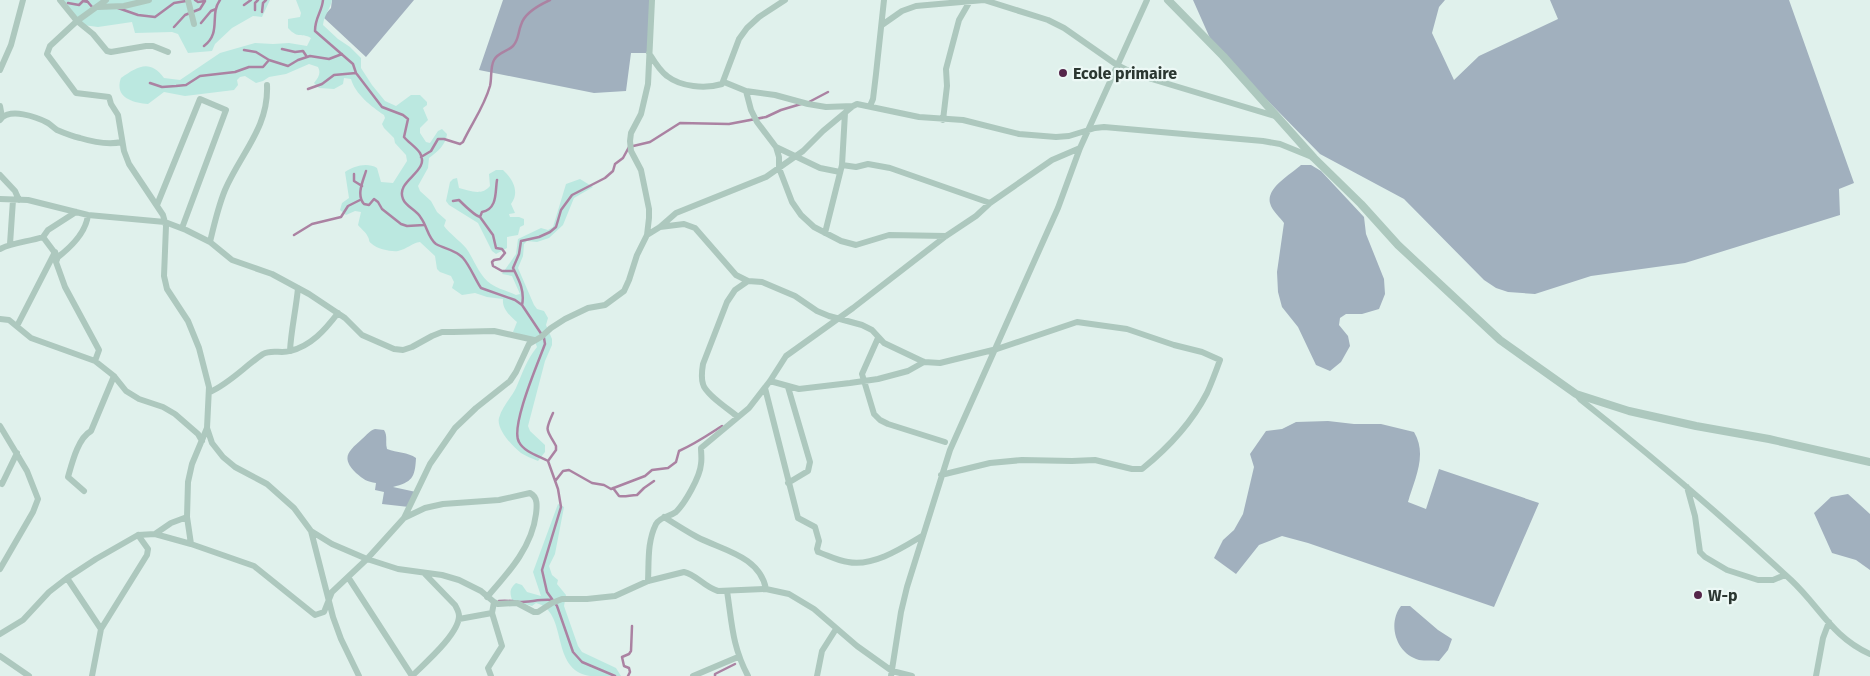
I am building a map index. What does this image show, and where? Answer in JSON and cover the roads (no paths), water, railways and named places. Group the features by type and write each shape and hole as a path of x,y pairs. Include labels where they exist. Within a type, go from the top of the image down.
{"street":[{"path":"0,70 11,45 24,0"},
{"path":"60,0 77,21 93,34 109,52 153,46 168,52"},
{"path":"106,0 77,21 50,46 47,50 47,56 76,93 109,97 111,104 118,114 122,142 129,164 157,205 165,222 164,276 167,289 188,321 199,348 210,392 207,428 192,464 188,482 187,517 191,544"},
{"path":"97,7 124,6 149,0"},
{"path":"188,0 194,24"},
{"path":"0,634 23,620 49,592 67,578 144,533 155,534 191,544 254,566 316,615 326,609 328,598 332,592 367,559 404,518 430,464 455,428 476,408 510,381 529,344 541,338 551,328 565,320 588,308 604,305 624,291 647,234 649,209 640,170 631,151 630,142 631,133 641,114 648,84 648,52 652,0"},
{"path":"648,52 660,69 676,81 694,86 719,85 724,82 739,39 747,28 759,17 785,0"},
{"path":"870,106 873,100 884,0"},
{"path":"943,120 947,86 946,69 958,20 970,0"},
{"path":"882,25 902,11 912,7 984,0 1048,20 1064,28 1117,65 1144,77 1275,116"},
{"path":"891,673 901,612 922,536 950,450 1058,208 1087,131 1146,0"},
{"path":"1168,0 1223,56 1314,158 1477,321 1500,340 1576,394 1687,486 1805,594 1848,643 1870,654"},
{"path":"724,82 746,91 775,95 808,104 826,107 863,104 919,117 963,120 1019,134 1056,137 1104,127 1263,141 1280,144 1314,158"},
{"path":"210,242 225,191 264,117 268,101 267,85"},
{"path":"746,91 751,110 757,122 776,147 779,157 779,168 792,202 814,227 842,241 856,245 888,235 946,236"},
{"path":"157,205 200,99 226,110 182,228"},
{"path":"0,106 1,118 11,113 37,118 57,130 81,138 99,142 122,142"},
{"path":"647,234 660,227 676,213 766,177 796,157 852,106"},
{"path":"825,233 841,169 845,113"},
{"path":"776,147 820,168 841,169 868,164 890,168 990,204"},
{"path":"648,581 649,544 656,524 677,510 692,488 702,462 701,448 749,408 786,356 838,319 946,236 1052,160 1080,148"},
{"path":"0,175 15,191 16,200 10,244"},
{"path":"0,198 28,200 88,215 165,222 182,228 210,242 232,260 272,274 298,288 345,318 362,335 394,349 412,348 442,332 494,331 534,340"},
{"path":"0,249 10,244 32,241 43,237 48,230 76,212"},
{"path":"17,326 57,255 69,248 87,225 88,215"},
{"path":"660,227 684,224 695,228 736,275 748,281 762,282 795,296 817,311 862,325 872,330 884,344 924,362 940,363 996,348 1076,322 1127,329 1174,345 1202,352 1220,360 1207,392 1193,417 1169,445 1142,469 1132,469 1095,460 1022,460 990,463 942,475"},
{"path":"43,237 57,255 56,262 65,287 99,350 95,361"},
{"path":"738,417 706,391 703,384 702,369 727,302 735,290 748,281"},
{"path":"290,351 298,288"},
{"path":"210,392 220,387 266,352 290,351 309,343 318,336 338,313"},
{"path":"0,319 9,320 31,338 95,361 114,376 126,392 175,414 198,434 202,442"},
{"path":"878,338 862,374 874,414 880,420 945,442"},
{"path":"770,381 799,389 864,381 908,371 924,362"},
{"path":"84,491 68,476 81,442 85,435 91,431 114,376"},
{"path":"788,387 810,462 808,471 788,482"},
{"path":"765,388 798,518 813,525 816,530 819,541 818,552 849,563 875,560 893,553 922,536"},
{"path":"1576,394 1629,411 1696,426 1769,439 1870,462"},
{"path":"0,426 27,471 38,498 33,512 0,569"},
{"path":"207,428 212,444 222,458 267,484 294,508 311,531 328,598 341,639 359,676"},
{"path":"0,483 2,484 17,453"},
{"path":"1687,486 1695,516 1700,552 1705,557 1727,570 1758,580 1773,580 1785,575"},
{"path":"404,518 425,508 443,504 499,500 530,493 533,494 536,499 537,510 532,533 521,555 487,596"},
{"path":"155,534 171,523 187,517"},
{"path":"664,517 699,538 748,561 762,576 766,589"},
{"path":"311,531 339,548 367,559 398,569 442,575 459,580 476,588 498,604 517,603 530,611 538,612 562,599 615,596 648,581 684,572 690,573 711,589 727,591 766,589 789,594 814,609 891,673 912,676"},
{"path":"92,676 100,629 147,555 148,549 138,535"},
{"path":"348,577 412,676 450,636 459,619 458,610 455,606 424,573"},
{"path":"67,578 100,629"},
{"path":"727,591 732,635 738,657 748,676"},
{"path":"491,676 488,668 502,646 492,614 494,602"},
{"path":"459,619 492,614"},
{"path":"1816,676 1823,638 1829,622"},
{"path":"817,676 822,652 836,628"},
{"path":"0,656 29,676"},
{"path":"693,676 738,657"}],"waterway":[{"path":"86,0 93,8"},
{"path":"195,0 198,2 205,1"},
{"path":"204,46 213,35 215,12 220,0"},
{"path":"244,5 251,0"},
{"path":"255,10 255,3 258,0"},
{"path":"262,12 263,3 266,0"},
{"path":"323,0 315,31 353,64 356,73 382,107 403,115 408,119 404,137 420,153 422,160 421,166 404,186 402,192 404,202 419,215 436,244 457,253 463,258 481,288 515,300 522,305 544,338 545,344 521,409 517,434 519,442 524,448 548,461 558,489 561,507 542,570 547,592 557,606 573,652 582,662 615,676"},
{"path":"421,157 431,151 438,139 460,144 463,142 487,94 494,60 498,55 515,44 525,17 537,7 550,0"},
{"path":"68,3 79,5 83,1 88,2"},
{"path":"118,8 138,15 155,17 174,3 186,1"},
{"path":"174,27 185,15 200,9 205,1"},
{"path":"201,23 211,11 216,9"},
{"path":"282,49 295,52 303,51 307,57"},
{"path":"244,50 256,52 269,60"},
{"path":"150,83 162,87 186,85 200,76 235,72 249,67 263,67 269,60 288,66 310,56 329,59 342,54"},
{"path":"308,89 322,84 334,75 356,73"},
{"path":"809,102 828,92"},
{"path":"522,305 522,290 513,268 519,254 521,241 539,237 556,227 561,210 572,195 605,178 613,171 615,164 623,158 629,147 650,142 680,123 729,124 766,117 801,104"},
{"path":"366,171 360,192 364,204 369,205 374,199 382,209 401,224 407,226 424,225"},
{"path":"354,174 354,181 362,186"},
{"path":"497,180 493,203 491,207 482,212 480,217 493,235 496,248 502,249 505,253 500,259 492,262 493,266 502,271 514,271"},
{"path":"294,235 312,224 341,217 348,206 360,200"},
{"path":"453,201 459,200 480,217"},
{"path":"548,461 556,450 556,446 548,431 548,424 553,413"},
{"path":"556,480 563,471 569,470 592,483 604,485 611,489 645,476 652,470 668,468 676,462 679,451 722,426"},
{"path":"613,488 619,496 637,495 654,481"},
{"path":"499,601 552,600"},
{"path":"628,676 629,668 624,666 622,657 631,651 632,626"},
{"path":"715,676 715,674 735,664"}],"place":[{"name":"Ecole primaire","path":"1063,73"},
{"name":"W-p","path":"1698,595"}]}
